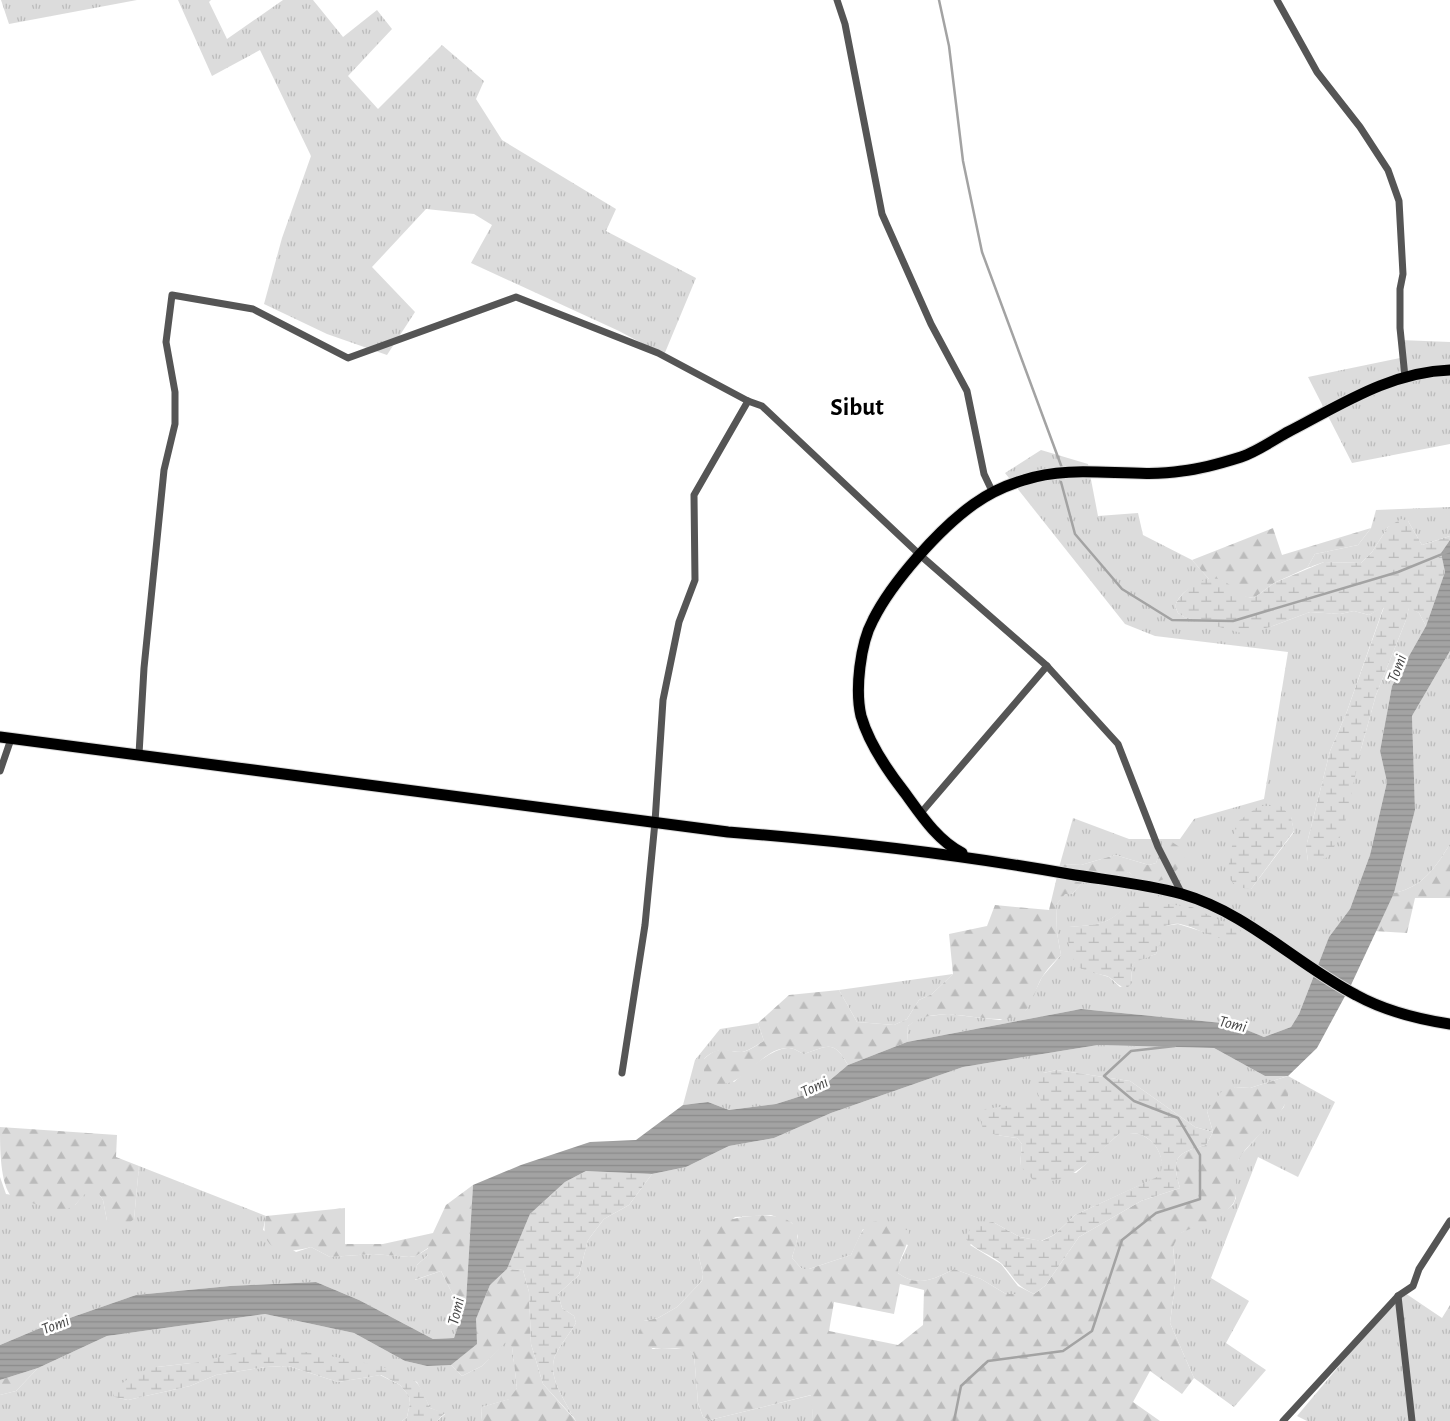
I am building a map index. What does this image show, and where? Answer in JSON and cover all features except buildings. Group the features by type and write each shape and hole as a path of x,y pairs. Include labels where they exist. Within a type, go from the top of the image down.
{"main road":[{"path":"968,856 949,847 920,814 888,771 872,742 861,715 859,692 863,646 872,621 920,555 973,504 1025,479 1057,474 1181,472 1242,456 1361,393 1405,377 1433,371 1450,370"},
{"path":"5,738 728,832 806,838 968,856 1182,894 1226,912 1261,932 1348,991 1404,1016 1450,1024"}],"street":[{"path":"837,0 845,24 882,214 931,324 967,391 984,474 993,493"},
{"path":"1277,0 1317,72 1360,127 1388,170 1399,201 1403,274 1400,289 1400,328 1405,377"},
{"path":"139,754 144,668 164,470 175,424 175,392 166,342 172,295 253,308 348,358 516,297 658,353 748,401 762,406 920,555 1047,666 1118,744 1158,847 1182,894"},
{"path":"622,1073 645,925 655,822 662,700 679,622 695,580 694,495 748,401"},
{"path":"920,814 1047,666"},
{"path":"0,771 5,738"},
{"path":"1283,1421 1398,1296 1413,1286 1419,1269 1450,1221"},
{"path":"1398,1296 1412,1421"}],"green space":[{"path":"1,0 137,0 9,24"},
{"path":"178,0 211,0 209,2 227,39 283,0 313,0 343,37 377,10 392,29 348,76 378,109 442,45 484,81 476,99 502,140 616,209 606,231 696,278 664,355 619,331 471,263 492,225 474,214 426,209 372,267 415,312 387,355 327,334 264,304 282,238 311,156 260,50 212,76"},
{"path":"1400,340 1450,342 1450,444 1352,463 1308,377 1400,358"},
{"path":"1041,450 1088,464 1098,516 1138,513 1143,535 1192,560 1209,579 1189,589 1178,600 1175,606 1178,613 1184,617 1212,623 1270,627 1310,612 1340,614 1354,611 1369,615 1384,606 1346,714 1330,751 1306,847 1308,861 1361,749 1376,695 1406,620 1409,607 1419,613 1426,626 1392,686 1380,751 1387,782 1370,855 1350,909 1329,937 1299,1014 1291,1027 1264,1037 1231,1024 1081,1009 907,1042 908,1026 919,1017 948,1014 1000,1020 1026,1010 1042,977 1061,955 1057,933 1056,905 1065,893 1072,894 1084,881 1129,872 1141,882 1169,876 1164,843 1156,863 1149,865 1115,855 1081,865 1060,864 1073,818 1129,839 1180,839 1194,819 1264,799 1288,652 1155,636 1125,624 1005,473","holes":["1291,817 1294,832 1251,889","1134,901 1220,937 1178,924 1164,926 1156,954 1135,961 1131,968 1132,983 1120,987 1109,977 1082,969 1069,927 1104,922 1117,915"]},
{"path":"1450,507 1450,536 1422,545 1408,521 1388,527 1372,552 1361,563 1324,562 1307,568 1315,554 1358,545 1371,528 1376,510"},
{"path":"1401,519 1408,521 1422,545 1450,536 1450,540 1441,553 1445,572 1426,626 1419,613 1409,608 1376,695 1361,749 1343,832 1328,857 1315,862 1308,861 1306,847 1330,751 1346,714 1384,607 1369,615 1354,611 1340,614 1310,612 1270,627 1241,633 1184,617 1178,613 1175,606 1188,589 1195,584 1210,579 1224,581 1242,595 1254,598 1274,583 1324,562 1361,563 1372,552 1388,527"},
{"path":"1273,528 1282,555 1371,528 1358,545 1315,554 1307,568 1274,583 1254,598 1240,596 1223,581 1209,579 1192,560"},
{"path":"1450,651 1450,844 1439,861 1421,881 1394,893 1415,810 1412,716"},
{"path":"1259,806 1281,806 1291,817 1294,831 1251,889 1247,889 1231,881 1227,875 1236,823"},
{"path":"1164,842 1172,842 1184,850 1184,857 1177,870 1164,879 1149,883 1142,882 1129,872 1122,875 1112,885 1084,881 1072,894 1065,894 1056,905 1057,933 1061,955 1043,976 1026,1010 1015,1017 1002,1019 938,1015 922,1018 908,1026 907,1042 848,1065 835,1048 819,1048 804,1054 789,1048 779,1049 761,1060 744,1075 724,1084 713,1084 704,1073 704,1059 716,1051 746,1051 764,1041 758,1023 789,995 839,990 857,1022 894,1025 907,1019 919,1000 932,994 953,974 949,934 987,926 995,905 1049,910 1060,864 1081,865 1115,855 1149,865 1156,863"},
{"path":"1450,844 1450,898 1415,898 1407,933 1374,931 1394,893 1421,881 1439,861"},
{"path":"1134,900 1192,907 1240,930 1241,938 1233,940 1218,938 1180,924 1165,926 1156,954 1135,962 1131,968 1132,983 1127,988 1107,976 1079,967 1075,963 1070,951 1068,927 1104,922"},
{"path":"953,974 932,994 919,1000 907,1019 894,1025 857,1022 839,990"},
{"path":"758,1023 764,1041 742,1052 718,1051 713,1052 704,1059 734,1082 767,1056 782,1049 791,1048 804,1054 819,1048 835,1048 848,1065 817,1091 776,1104 729,1110 708,1102 683,1105 695,1060 720,1029"},
{"path":"1098,1045 1214,1048 1265,1076 1288,1076 1250,1088 1235,1087 1207,1111 1213,1132 1195,1127 1130,1081 1057,1070 1043,1073 1042,1101 996,1135 1017,1138 1022,1144 1020,1166 1076,1173 1120,1133 1134,1133 1144,1136 1155,1145 1162,1161 1162,1171 1160,1176 1075,1215 1054,1235 1041,1241 1020,1237 993,1222 970,1245 1001,1264 1018,1286 1034,1294 1006,1294 981,1279 954,1269 933,1279 919,1281 905,1278 898,1273 898,1266 908,1245 863,1229 851,1255 809,1269 802,1269 792,1258 798,1236 792,1223 771,1215 735,1217 698,1253 703,1274 702,1281 677,1307 658,1318 644,1321 652,1349 688,1349 694,1354 698,1403 703,1417 710,1420 812,1395 813,1421 576,1421 558,1388 553,1372 555,1356 576,1323 574,1316 562,1308 558,1294 579,1275 588,1240 604,1219 629,1205 652,1174 686,1167 729,1146 774,1138 831,1113 963,1067"},
{"path":"1057,1070 1130,1081 1195,1127 1213,1132 1206,1145 1188,1151 1178,1158 1176,1169 1180,1188 1141,1201 1079,1237 1045,1286 1034,1294 1018,1284 1002,1264 970,1243 966,1239 967,1232 978,1225 993,1222 1020,1237 1042,1241 1054,1235 1075,1215 1159,1176 1162,1166 1158,1150 1151,1141 1138,1134 1120,1133 1092,1160 1072,1174 1061,1179 1035,1182 1020,1166 1022,1144 1017,1138 996,1135 983,1129 979,1115 985,1109 1041,1101 1033,1082 1043,1073"},
{"path":"1288,1076 1335,1102 1298,1177 1258,1157 1211,1278 1249,1301 1226,1343 1266,1370 1234,1407 1194,1378 1170,1323 1176,1277 1173,1247 1178,1234 1221,1214 1233,1205 1236,1198 1234,1168 1241,1155 1284,1107"},
{"path":"1288,1076 1289,1088 1287,1099 1282,1109 1238,1161 1236,1168 1236,1194 1232,1205 1215,1218 1179,1234 1173,1247 1176,1277 1170,1323 1194,1378 1182,1394 1150,1371 1133,1402 1160,1421 813,1421 811,1395 710,1420 703,1417 698,1403 694,1354 687,1350 648,1347 642,1342 638,1334 644,1321 658,1318 677,1307 702,1281 703,1274 698,1253 699,1239 717,1224 748,1216 773,1216 792,1223 797,1231 797,1241 792,1258 802,1269 809,1269 851,1255 866,1226 871,1222 878,1221 909,1231 907,1243 898,1268 898,1273 905,1278 919,1281 933,1279 954,1269 981,1279 1006,1294 1034,1294 1045,1286 1079,1237 1141,1201 1180,1188 1176,1169 1178,1158 1188,1151 1206,1145 1213,1132 1207,1111 1222,1091 1235,1087 1250,1088","holes":["900,1284 924,1290 923,1325 898,1345 829,1331 834,1302 894,1314"]},
{"path":"0,1127 117,1135 116,1157 139,1166 134,1219 128,1224 113,1225 107,1221 103,1200 99,1194 85,1194 75,1205 62,1212 12,1197 5,1184 3,1175"},
{"path":"139,1166 266,1216 263,1230 296,1252 311,1247 330,1257 373,1254 409,1257 416,1256 429,1248 428,1255 417,1265 415,1280 441,1271 454,1297 466,1302 454,1338 433,1339 359,1300 316,1282 230,1286 136,1295 38,1329 0,1345 0,1177 6,1194 75,1205 85,1193 99,1194 103,1200 107,1221 134,1219"},
{"path":"586,1171 652,1174 629,1205 604,1219 588,1240 579,1275 558,1294 562,1308 574,1316 576,1323 555,1356 553,1372 558,1388 574,1418 543,1384 531,1344 529,1292 523,1270 507,1269 530,1214 565,1182"},
{"path":"473,1185 466,1302 454,1297 441,1271 414,1280 417,1265 428,1255 428,1248 416,1256 409,1257 373,1254 330,1257 311,1247 291,1250 275,1248 266,1237 264,1228 266,1216 345,1208 345,1244 383,1244 433,1233 446,1205"},
{"path":"507,1269 523,1270 529,1292 531,1344 543,1384 576,1421 481,1421 482,1407 509,1399 517,1388 512,1347 507,1341 482,1366 462,1376 451,1365 476,1344 476,1319 490,1285"},
{"path":"1402,1291 1442,1318 1450,1305 1450,1421 1307,1421 1297,1416"},
{"path":"265,1314 354,1333 405,1361 427,1366 451,1365 462,1376 482,1366 507,1340 512,1346 517,1388 510,1399 482,1407 481,1421 437,1421 445,1414 430,1408 417,1382 376,1366 200,1362 157,1367 114,1397 128,1400 190,1386 216,1375 266,1367 288,1366 338,1382 380,1375 400,1385 409,1396 410,1403 407,1417 402,1421 0,1421 0,1395 16,1391 38,1368 107,1336"},
{"path":"278,1347 390,1369 415,1381 422,1390 430,1408 445,1413 437,1421 402,1421 407,1417 410,1403 409,1396 400,1385 381,1375 338,1382 288,1366 266,1367 216,1375 190,1386 128,1400 114,1397 113,1390 136,1373 157,1367 200,1362 242,1351"},
{"path":"38,1368 16,1391 0,1395 0,1380"}],"water":[{"name":"Tomi","path":"1450,540 1450,651 1412,716 1415,810 1394,893 1351,985 1317,1048 1288,1076 1265,1076 1214,1048 1098,1045 963,1067 831,1113 774,1138 729,1146 686,1167 652,1174 586,1171 565,1182 530,1214 507,1269 490,1285 476,1319 477,1344 451,1365 427,1366 405,1361 354,1333 265,1314 107,1336 38,1368 0,1380 0,1345 38,1329 136,1295 230,1286 316,1282 359,1300 433,1339 454,1338 466,1302 473,1185 521,1165 590,1142 636,1140 683,1105 708,1102 729,1110 776,1104 817,1091 848,1065 907,1042 1081,1009 1232,1024 1264,1037 1291,1027 1299,1014 1329,937 1350,909 1370,855 1387,782 1380,751 1392,686 1426,626 1445,572 1441,553"}],"waterway":[{"path":"939,0 949,46 963,161 982,252 1062,468"},
{"path":"1061,482 1075,534 1122,589 1172,620 1233,621 1398,572 1450,551"},
{"path":"954,1421 961,1386 988,1361 1063,1351 1092,1331 1122,1240 1156,1213 1200,1199 1200,1155 1178,1118 1134,1101 1104,1076 1131,1051 1175,1046"}],"district":[{"name":"Sibut","path":"857,406"}]}
